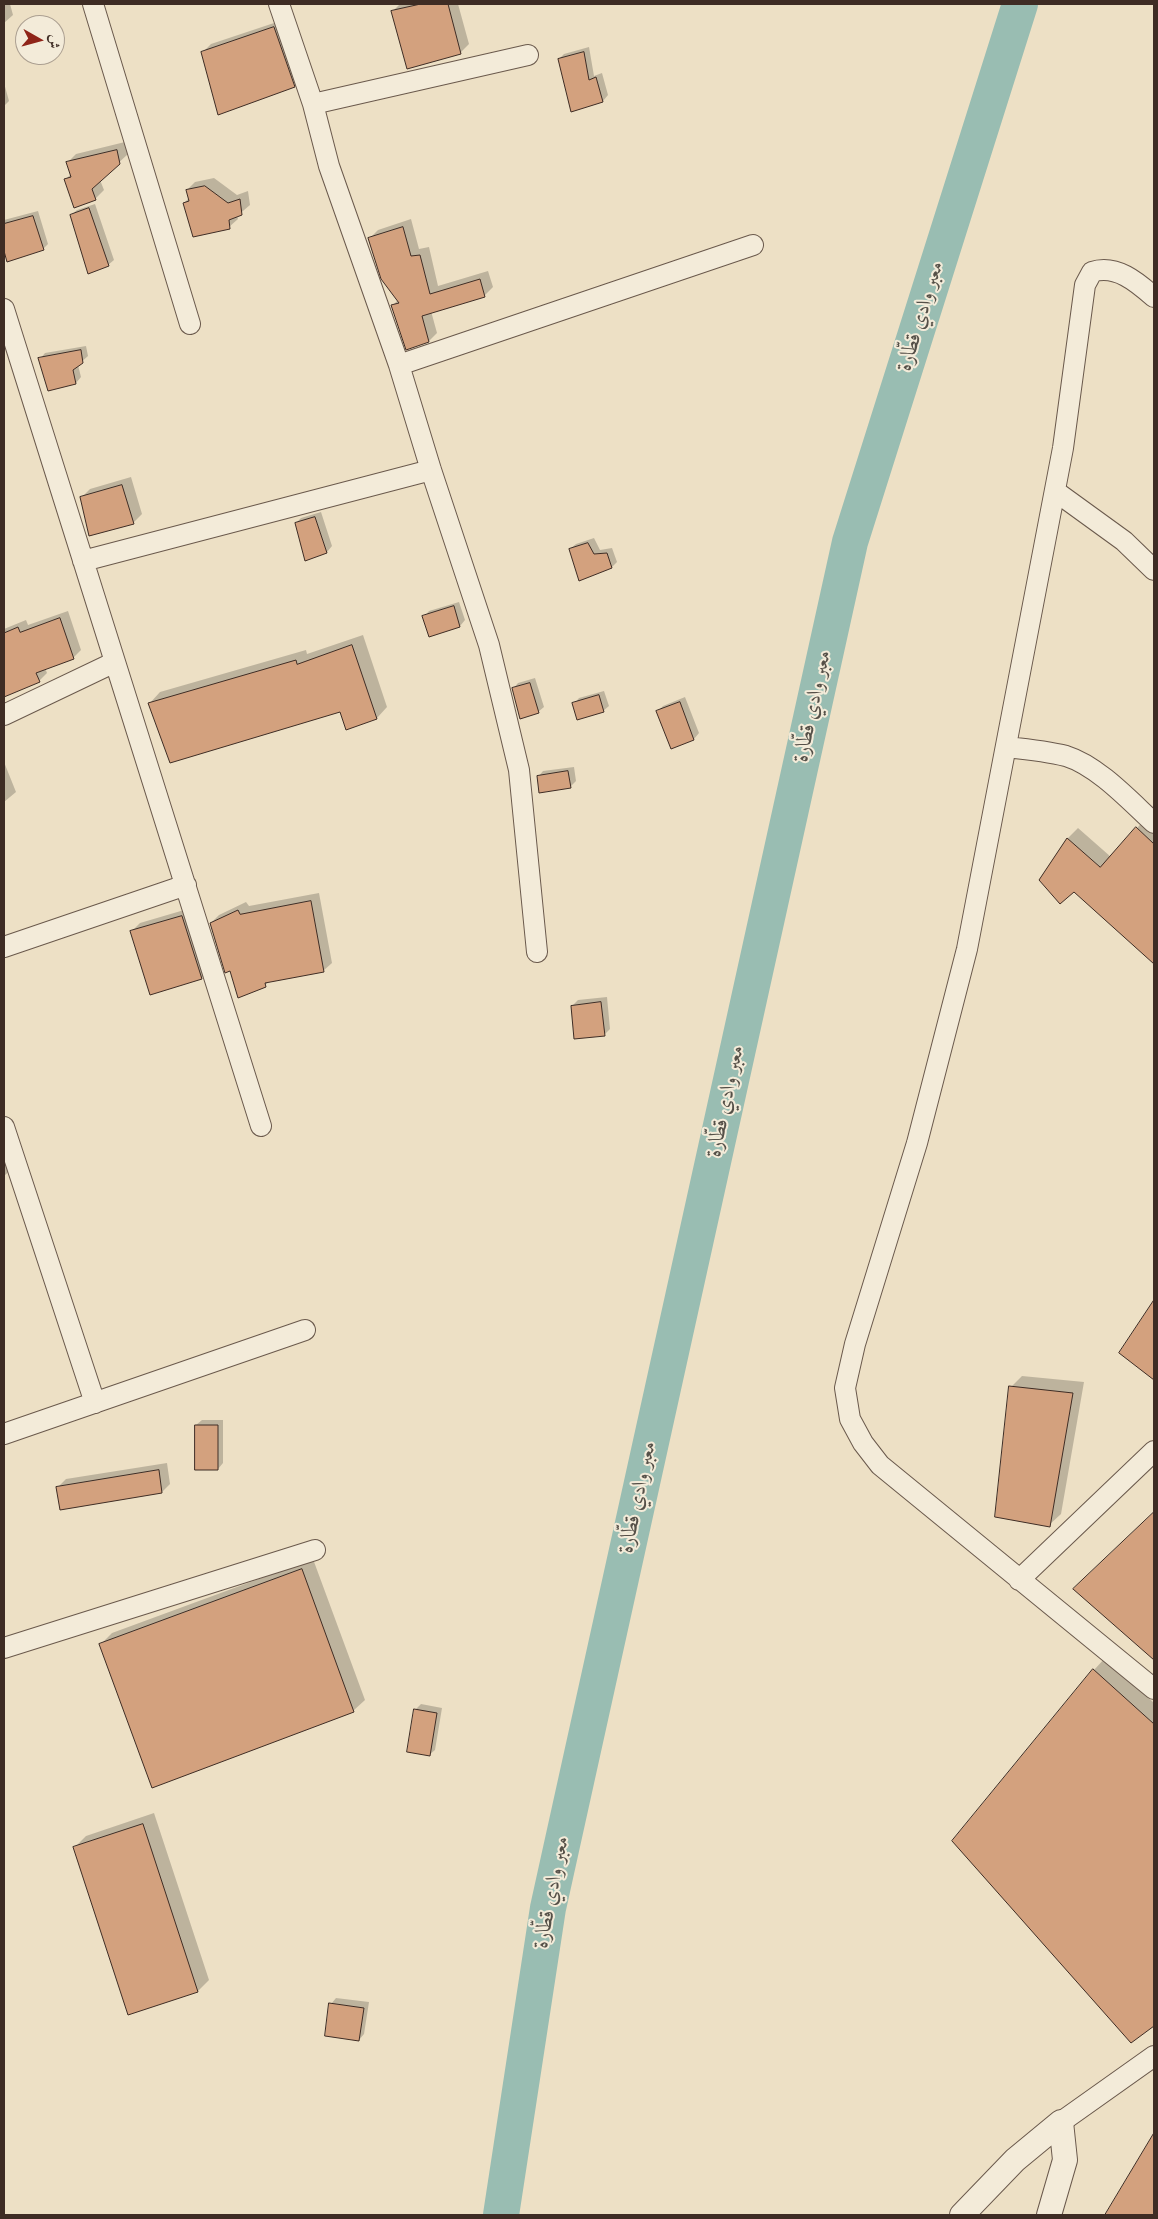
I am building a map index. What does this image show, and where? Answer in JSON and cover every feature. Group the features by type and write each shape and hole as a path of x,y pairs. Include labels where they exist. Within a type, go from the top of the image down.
{"street":[{"path":"93,4 190,324"},
{"path":"279,4 313,104 329,166 399,365 431,470 490,645 519,770 537,952"},
{"path":"313,104 528,55"},
{"path":"399,365 753,245"},
{"path":"1154,297 1126,275 1103,268 1092,272 1085,285 1064,448 967,950 917,1144 856,1344 845,1388 850,1419 863,1443 880,1465 1154,1689"},
{"path":"4,309 261,1126"},
{"path":"83,561 431,470"},
{"path":"1055,492 1124,541 1154,570"},
{"path":"4,715 115,662"},
{"path":"1006,747 1068,757 1114,786 1154,823"},
{"path":"4,947 186,885"},
{"path":"4,1127 95,1403"},
{"path":"4,1434 305,1330"},
{"path":"1019,1580 1154,1451"},
{"path":"4,1648 315,1550"},
{"path":"962,2215 1015,2160 1061,2122 1154,2056"},
{"path":"1049,2215 1065,2160 1061,2122"}],"building":[{"path":"421,4 448,4 461,54 407,69 391,11"},
{"path":"274,27 295,87 218,115 201,52"},
{"path":"584,52 589,80 596,77 603,102 571,112 558,59"},
{"path":"117,150 120,164 92,189 96,200 74,208 64,179 71,177 66,162"},
{"path":"205,186 228,203 240,199 242,215 229,220 230,229 193,237 183,203 189,201 186,190"},
{"path":"89,208 109,266 88,274 70,215"},
{"path":"33,216 44,250 7,262 4,251 4,224"},
{"path":"403,227 411,256 420,255 430,294 480,279 485,297 422,316 429,342 406,350 391,305 399,303 381,279 368,238"},
{"path":"81,350 83,363 73,370 76,384 48,391 38,358"},
{"path":"122,485 134,524 89,536 80,497"},
{"path":"315,517 327,553 305,561 295,523"},
{"path":"588,543 594,554 607,553 612,568 579,581 569,549"},
{"path":"454,606 460,627 429,637 422,616"},
{"path":"60,618 74,659 36,673 40,682 4,697 4,633 18,627 20,632"},
{"path":"352,645 377,719 346,730 340,712 170,763 148,703 296,660 297,664"},
{"path":"530,683 539,713 520,719 512,688"},
{"path":"599,695 604,712 577,720 572,703"},
{"path":"680,702 694,740 671,749 656,711"},
{"path":"568,771 571,788 539,793 537,776"},
{"path":"1136,827 1154,844 1154,964 1074,892 1060,904 1039,880 1067,838 1100,867"},
{"path":"311,901 324,972 265,983 266,987 238,998 230,971 225,973 210,923 238,910 240,914"},
{"path":"182,916 202,979 150,995 130,931"},
{"path":"601,1002 605,1036 574,1039 571,1006"},
{"path":"1154,1300 1154,1380 1119,1353"},
{"path":"1009,1386 1073,1393 1050,1527 995,1517"},
{"path":"195,1425 218,1425 218,1470 195,1470"},
{"path":"159,1470 162,1493 60,1510 56,1487"},
{"path":"1154,1512 1154,1660 1073,1589"},
{"path":"302,1569 354,1712 152,1788 99,1644"},
{"path":"1093,1669 1154,1724 1154,2026 1131,2043 952,1841"},
{"path":"414,1709 437,1713 430,1756 407,1752"},
{"path":"143,1824 198,1992 128,2015 73,1847"},
{"path":"329,2003 364,2008 359,2041 325,2036"},
{"path":"1154,2133 1154,2215 1105,2215"}],"waterway":[{"name":"معبر وادي قطّارة","path":"501,2215 548,1908 850,542 1020,4"}]}
